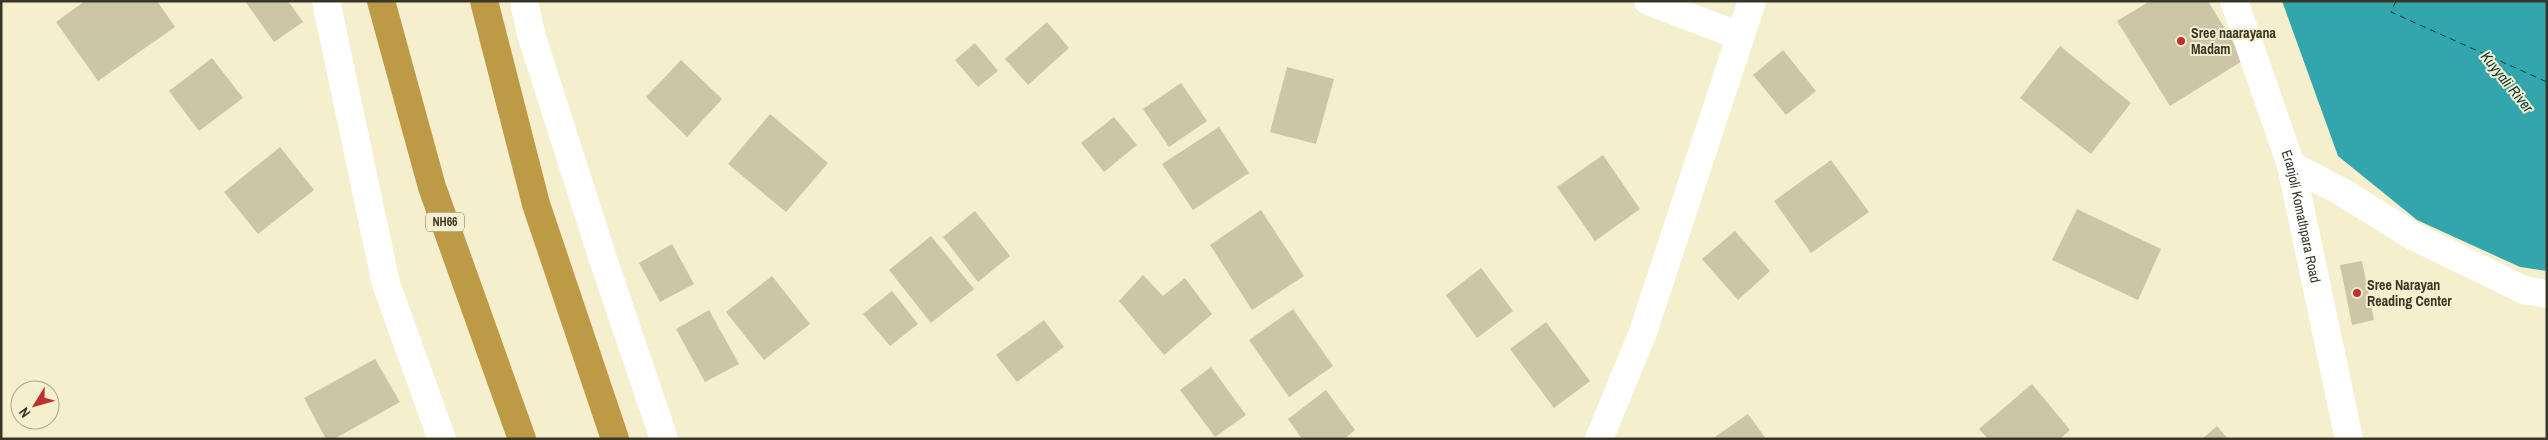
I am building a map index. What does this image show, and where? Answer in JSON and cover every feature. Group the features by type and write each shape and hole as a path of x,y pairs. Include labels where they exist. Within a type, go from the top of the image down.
{"highway":[{"name":"NH66","path":"381,1 432,187 522,439"},
{"path":"484,1 536,204 615,439"}],"street":[{"path":"326,1 386,284 442,439"},
{"path":"524,1 531,34 602,260 664,439"},
{"path":"1648,1 1740,36"},
{"path":"1599,439 1642,335 1752,1"},
{"name":"Eranjoli Komathpara Road","path":"2234,1 2291,165 2349,439"},
{"path":"2291,165 2342,192 2413,236 2524,290 2547,294"}],"water":[{"name":"Kuyyali River","path":"2282,1 2547,1 2547,271 2520,267 2417,220 2338,156"}],"building":[{"path":"85,1 157,1 175,27 98,81 56,22"},
{"path":"245,1 288,1 303,22 274,42"},
{"name":"Sree naarayana Madam","path":"2150,1 2208,1 2244,60 2170,106 2117,21"},
{"path":"1047,22 1069,48 1028,85 1005,59"},
{"path":"975,43 998,71 978,87 955,60"},
{"path":"2060,46 2131,103 2091,154 2020,98"},
{"path":"1783,50 1816,91 1786,115 1753,75"},
{"path":"212,58 243,98 199,131 169,91"},
{"path":"681,60 722,99 687,137 646,97"},
{"path":"1287,67 1334,79 1316,144 1270,132"},
{"path":"1181,83 1207,121 1169,147 1143,109"},
{"path":"770,114 828,163 786,212 728,164"},
{"path":"1114,117 1137,145 1104,172 1081,143"},
{"path":"1219,127 1249,173 1193,210 1162,164"},
{"path":"280,147 314,190 258,234 224,192"},
{"path":"1603,155 1640,209 1595,241 1557,187"},
{"path":"1831,160 1869,212 1811,253 1774,201"},
{"path":"2077,209 2161,249 2138,300 2052,260"},
{"path":"1261,210 1304,276 1252,310 1210,245"},
{"path":"975,211 1010,256 978,282 943,237"},
{"path":"1735,231 1770,271 1738,300 1702,259"},
{"path":"931,236 974,289 931,323 889,270"},
{"path":"672,244 694,284 660,302 639,263"},
{"name":"Sree Narayan Reading Center","path":"2362,261 2374,320 2352,325 2340,265"},
{"path":"1481,268 1513,311 1477,338 1446,295"},
{"path":"1143,275 1163,296 1185,278 1212,314 1164,355 1119,301"},
{"path":"772,276 810,324 764,360 726,312"},
{"path":"892,291 918,324 890,346 863,314"},
{"path":"1293,309 1333,366 1289,397 1249,340"},
{"path":"709,310 739,364 705,382 676,329"},
{"path":"1044,320 1064,347 1017,382 996,355"},
{"path":"1546,322 1590,381 1554,408 1510,349"},
{"path":"375,359 400,402 334,439 326,439 304,398"},
{"path":"1211,367 1246,415 1215,437 1180,390"},
{"path":"2032,384 2070,430 2060,439 1988,439 1979,429"},
{"path":"1326,390 1355,430 1344,439 1302,439 1288,419"},
{"path":"1748,414 1766,439 1712,439"},
{"path":"2217,426 2228,439 2202,439"}],"ferry route":[{"path":"2396,1 2391,12 2547,82"}],"place":[{"name":"Sree naarayana Madam","path":"2181,41"},
{"name":"Sree Narayan Reading Center","path":"2357,293"}]}
